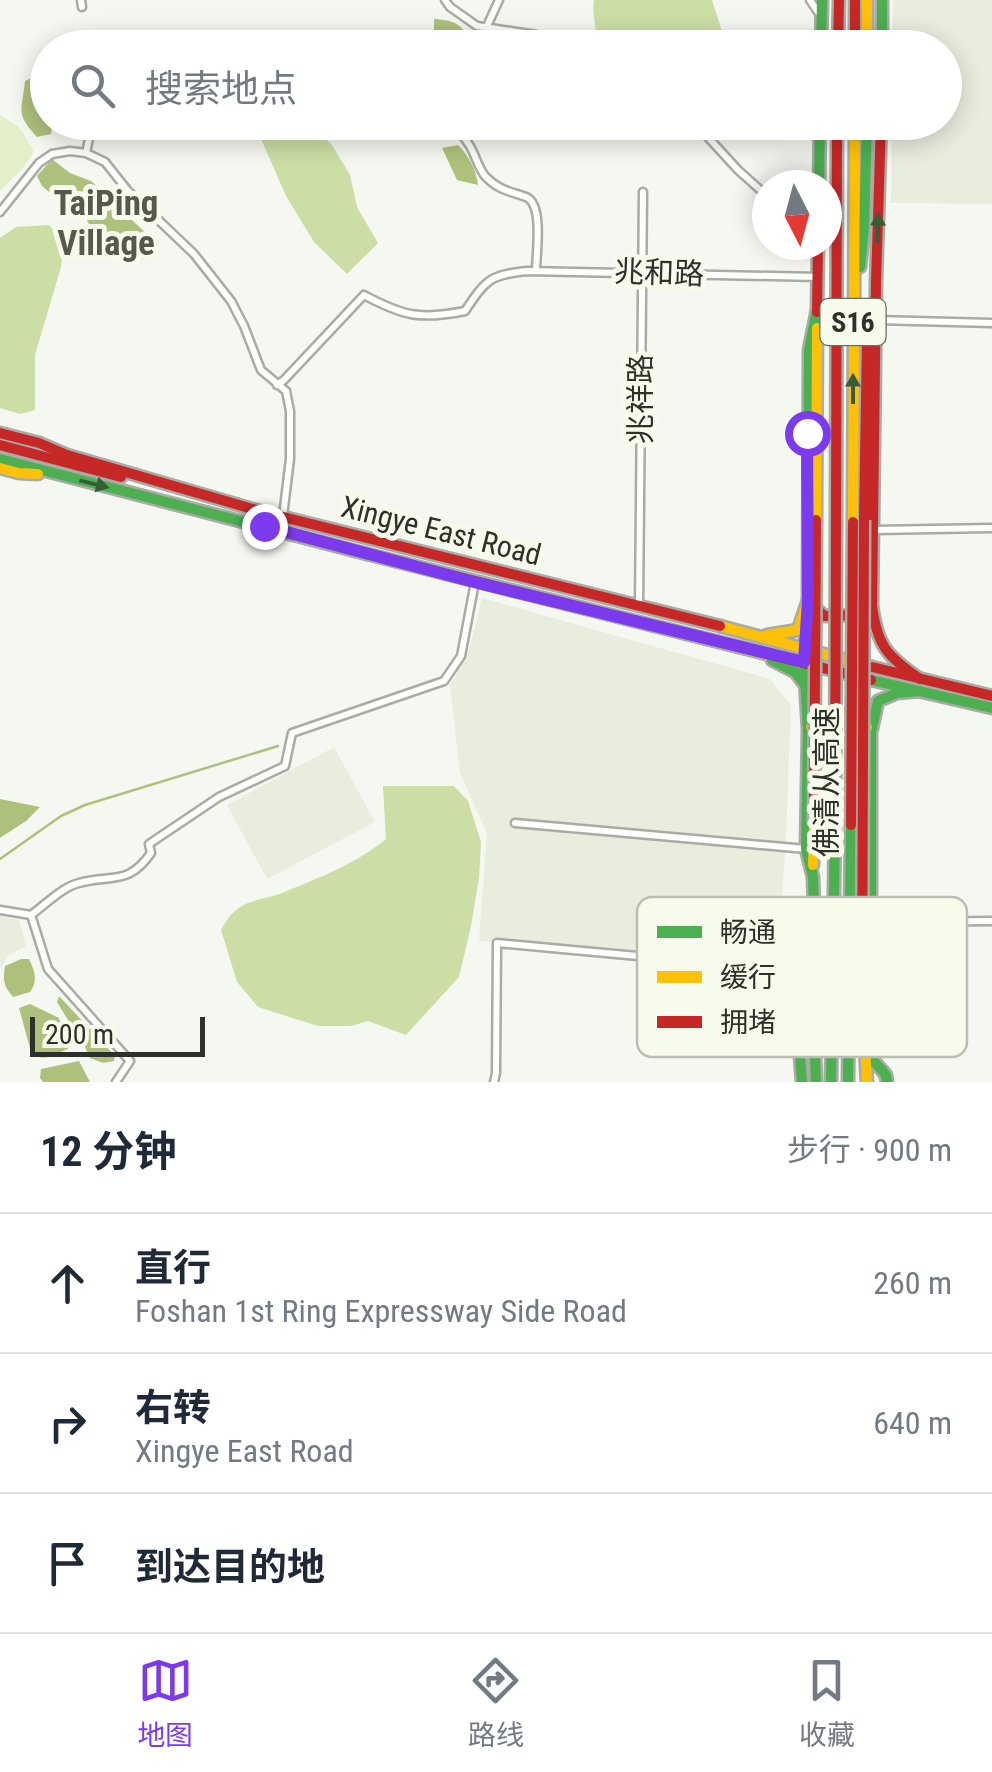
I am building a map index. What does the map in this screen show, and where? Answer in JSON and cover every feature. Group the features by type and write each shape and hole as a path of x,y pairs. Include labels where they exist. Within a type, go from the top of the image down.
{"main road":[{"path":"822,0 822,30"},
{"path":"838,0 838,30"},
{"path":"855,30 856,0"},
{"path":"867,30 868,0"},
{"path":"882,0 882,30"},
{"path":"819,170 820,140"},
{"name":"佛清从高速","path":"834,897 837,140"},
{"name":"佛清从高速","path":"851,897 858,521 853,329 855,140"},
{"path":"853,329 864,228 866,140"},
{"path":"880,140 872,605 878,644 920,685 992,708"},
{"path":"814,897 818,260"},
{"path":"861,897 858,521 867,337 876,282"},
{"path":"813,877 806,849 805,656 809,350 817,310"},
{"name":"Xingye East Road","path":"0,433 283,518 759,636 871,680 920,685"},
{"path":"0,445 263,512"},
{"name":"Xingye East Road","path":"0,459 474,582 748,649 872,667 920,685"},
{"path":"0,468 57,474"},
{"path":"808,600 828,616 860,615 872,605"},
{"path":"759,636 798,630 808,600"},
{"path":"748,649 786,666 805,685"},
{"path":"869,897 871,733 878,701 920,685 992,696"},
{"path":"808,729 826,716 847,713 860,718 871,733"},
{"path":"800,1057 802,1082"},
{"path":"815,1057 816,1082"},
{"name":"佛清从高速","path":"831,1057 831,1082"},
{"name":"佛清从高速","path":"848,1057 848,1082"},
{"path":"866,1057 868,1082"},
{"path":"870,1057 886,1075 887,1082"}],"street":[{"path":"445,0 477,26 505,30"},
{"path":"485,30 499,0"},
{"path":"810,0 822,17"},
{"path":"86,153 89,140"},
{"path":"466,140 486,177 512,195 532,202 538,214 536,271"},
{"path":"710,140 752,183"},
{"path":"0,212 39,163 52,154 86,153 104,162 128,192 194,254 231,301 260,370 286,391 290,459 283,518"},
{"name":"兆祥路","path":"639,606 643,192"},
{"name":"兆和路","path":"277,385 364,294 408,315 439,316 465,311 480,288 500,274 536,271 818,277"},
{"path":"876,320 992,323"},
{"path":"874,530 992,528"},
{"path":"0,910 31,915 75,883 140,870 151,853 149,844 219,798 285,766 292,732 444,681 461,656 474,582"},
{"path":"515,822 806,849"},
{"path":"31,915 48,968 130,1062 116,1082"},
{"path":"967,921 992,921"},
{"path":"494,1082 497,944 637,956"}],"shaded area":[{"path":"594,0 712,0 722,30 596,30"},
{"path":"893,0 992,0 992,204 891,203 892,140 962,140 962,30 892,30"},
{"path":"434,19 448,21 462,30 434,30"},
{"path":"30,79 30,128 23,117 25,81"},
{"path":"0,115 19,127 34,151 0,191"},
{"path":"261,140 327,140 350,175 357,207 378,243 347,274 314,242 286,196"},
{"path":"458,145 471,163 478,185 457,180 442,148"},
{"path":"52,159 98,187 71,211 42,186 37,176"},
{"path":"105,195 147,234 155,248 146,260 108,246 89,225 84,214 91,200"},
{"path":"49,225 64,241 61,267 35,355 35,410 20,414 0,408 0,238 16,227"},
{"path":"482,598 770,679 791,705 782,897 637,897 637,952 479,941 487,833 460,773 450,685 469,651"},
{"path":"334,747 375,822 267,879 227,805"},
{"path":"383,786 454,786 468,801 481,842 479,878 459,977 406,1035 368,1021 351,1026 318,1026 258,1007 237,982 221,930 242,906 326,875 386,839"},
{"path":"0,799 40,807 0,838"},
{"path":"0,916 19,920 26,946 7,956 0,968"},
{"path":"29,959 34,984 30,992 13,997 4,982 5,966"},
{"path":"59,996 115,1056 114,1061 103,1063 90,1058 72,1033 57,1002"},
{"path":"30,1004 59,1018 68,1049 44,1058 31,1052 19,1008"},
{"path":"79,1061 90,1082 43,1082 40,1078 41,1069"}],"waterway":[{"path":"0,859 61,816 85,805 278,746"}],"traffic: fast":[{"path":"821,30 822,0"},
{"path":"882,0 882,30"},
{"path":"819,170 820,140"},
{"path":"860,267 866,140"},
{"path":"814,897 806,849 808,729 804,662 808,600 809,350 817,310"},
{"path":"0,459 367,554"},
{"path":"772,660 795,672 805,685"},
{"path":"871,680 992,708"},
{"path":"871,897 871,733 878,701 897,693 920,691"},
{"path":"834,897 835,825"},
{"path":"850,897 851,825"},
{"path":"800,1057 802,1082"},
{"path":"815,1057 816,1082"},
{"path":"831,1057 831,1082"},
{"path":"848,1057 848,1082"},
{"path":"870,1057 886,1075 887,1082"}],"traffic: slow":[{"path":"867,0 867,30"},
{"path":"853,522 855,140"},
{"path":"816,520 817,328"},
{"path":"0,468 38,474"},
{"path":"767,635 798,630 808,600"},
{"path":"720,626 872,667"},
{"path":"811,727 839,715 853,717 867,727"},
{"path":"813,865 814,823"},
{"path":"866,1057 867,1082"}],"traffic: jam":[{"path":"838,30 839,0"},
{"path":"855,0 855,30"},
{"path":"836,521 837,140"},
{"path":"880,140 872,605 877,631 886,649 920,679"},
{"path":"817,312 818,260"},
{"path":"864,520 867,337 871,308"},
{"path":"0,433 263,512 720,626"},
{"path":"0,445 121,477"},
{"path":"814,823 816,520"},
{"path":"862,897 864,520"},
{"path":"835,825 836,521"},
{"path":"851,825 853,522"},
{"path":"367,554 871,680"},
{"path":"813,605 824,616 858,615"},
{"path":"872,667 992,696"}],"district":[{"name":"TaiPing Village","path":"106,223"}],"route":[{"path":"264,526 474,582 804,662 808,600 807,433"}]}
